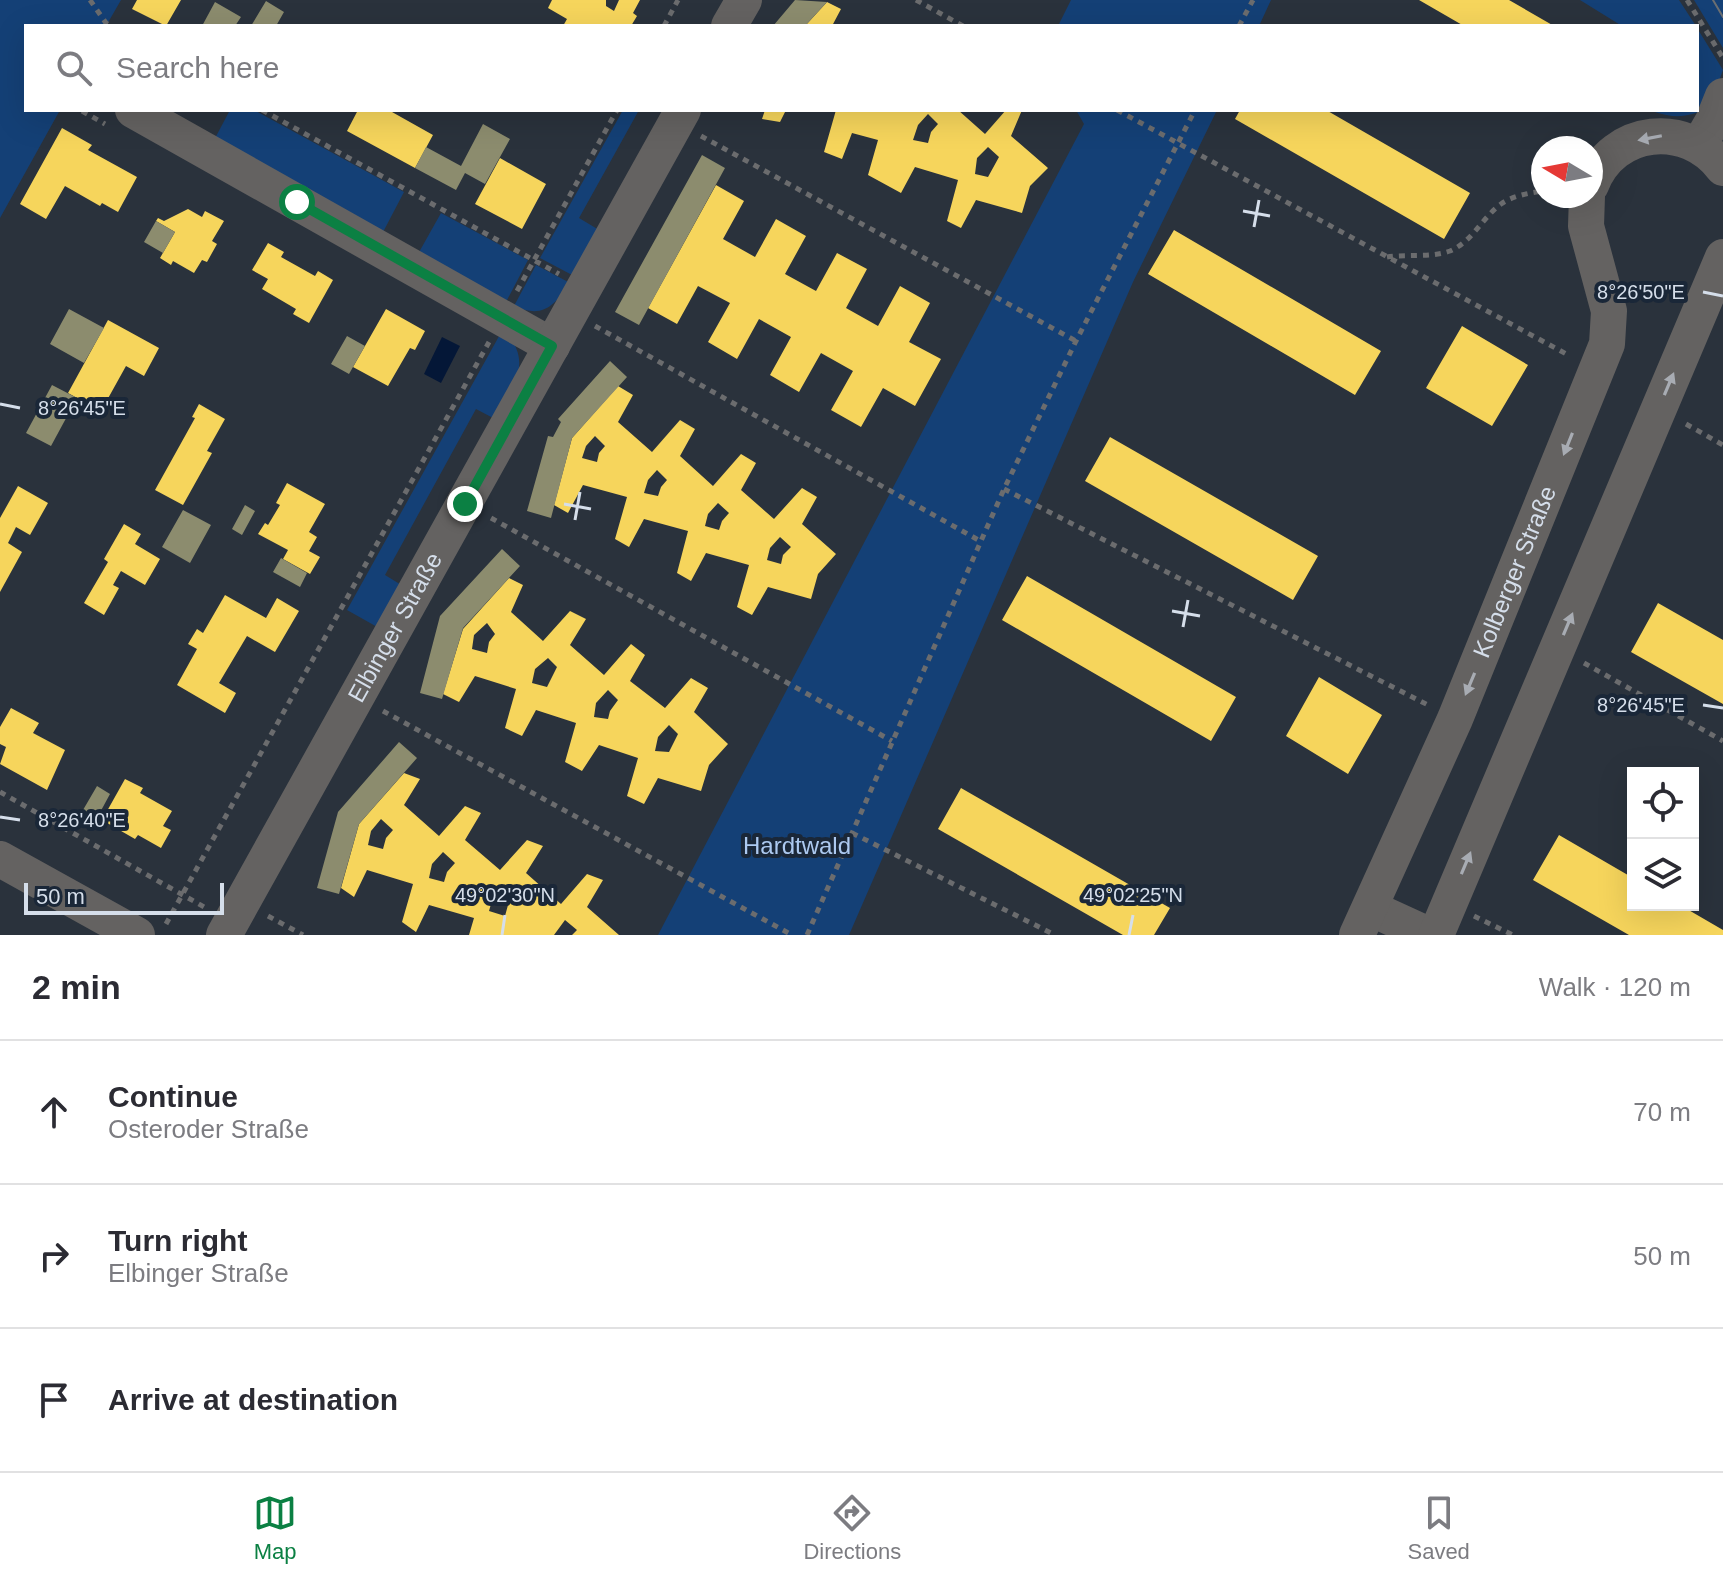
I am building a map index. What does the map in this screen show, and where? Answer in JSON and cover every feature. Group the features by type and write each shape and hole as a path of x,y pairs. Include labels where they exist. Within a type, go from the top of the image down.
{"street":[{"path":"730,24 744,0"},
{"path":"1603,163 1627,144 1649,136 1666,136 1711,156 1713,121 1723,96"},
{"path":"141,112 192,124 552,346"},
{"name":"Elbinger Straße","path":"233,920 680,116"},
{"name":"Kolberger Straße","path":"1364,922 1455,719 1607,344 1609,311 1586,226 1587,208"},
{"path":"1436,935 1723,257"},
{"path":"0,859 137,935"},
{"path":"1364,922 1429,935"}],"path":[{"path":"90,0 108,24"},
{"path":"665,24 678,0"},
{"path":"916,0 959,24"},
{"path":"1240,24 1253,0"},
{"path":"1687,0 1723,58"},
{"path":"266,112 535,260 577,300 982,542"},
{"path":"160,935 616,112"},
{"path":"1120,112 1598,371"},
{"path":"807,935 1004,489 1194,112"},
{"path":"680,116 1076,341"},
{"path":"1386,257 1424,256 1449,251 1471,238 1502,203 1531,193"},
{"path":"1658,409 1723,445"},
{"path":"1004,489 1455,719"},
{"path":"465,504 892,741"},
{"path":"1558,648 1723,741"},
{"path":"357,696 792,935"},
{"path":"0,792 233,920 303,935"},
{"path":"852,833 1055,935"}],"green space":[{"path":"0,0 121,0 107,24 24,24 24,112 59,112 0,218"},
{"path":"1071,0 1271,0 1260,24 1059,24"},
{"path":"1580,0 1679,0 1695,24 1619,24"},
{"path":"1694,0 1723,0 1723,48"},
{"path":"1699,31 1723,70 1709,107 1699,112"},
{"path":"229,112 258,112 404,192 382,234 213,142"},
{"path":"622,112 638,112 579,218 599,230 574,276 540,258"},
{"name":"Hardtwald","path":"1077,112 1216,112 1133,282 849,935 658,935 1084,124"},
{"path":"1655,112 1698,112 1683,116"},
{"path":"441,213 528,260 506,302 418,254"},
{"path":"536,265 570,283 547,308 524,310 514,306"},
{"path":"503,329 518,353 518,374 514,385 495,419 476,409 385,575 403,586 379,628 347,610"}],"shaded area":[{"path":"442,337 460,346 441,383 424,374"}],"building: Homes":[{"path":"137,0 181,0 167,24 132,9"},
{"path":"552,0 606,0 606,6 614,11 619,0 640,0 633,13 637,16 632,24 564,24 567,19 548,8"},
{"path":"1419,0 1509,0 1551,24 1461,24"},
{"path":"827,2 841,9 833,24 807,24"},
{"path":"357,112 392,112 433,135 415,168 347,131"},
{"path":"764,112 785,112 780,122 762,119"},
{"path":"835,112 960,112 985,134 1004,112 1021,112 1011,136 1048,168 1030,186 1022,213 976,200 961,228 947,221 958,180 915,167 901,193 868,175 878,140 852,133 842,159 824,152","holes":["928,114 938,124 931,132 928,143 913,140 918,125","988,147 999,157 988,177 975,174 977,158"]},
{"path":"1239,112 1329,112 1470,193 1444,239 1235,119"},
{"path":"62,128 92,145 88,150 137,177 118,212 102,203 100,206 65,186 46,219 20,204"},
{"path":"500,158 546,184 522,229 475,204"},
{"path":"716,185 744,201 723,239 755,257 776,219 806,236 785,274 816,291 837,253 867,269 846,308 878,326 900,286 930,303 909,342 941,359 915,406 883,388 861,427 831,410 853,371 821,353 799,392 770,375 791,337 759,319 737,359 708,342 730,303 698,286 677,324 648,308"},
{"path":"188,209 202,217 205,211 224,221 212,241 217,244 207,262 202,260 194,273 173,261 171,265 160,258 175,232 156,221 158,218 164,221"},
{"path":"1174,230 1381,351 1355,395 1148,274"},
{"path":"268,243 284,252 281,257 315,276 318,271 333,280 309,323 293,314 296,309 262,289 268,279 252,270"},
{"path":"386,309 425,331 415,350 410,348 388,386 353,367"},
{"path":"108,320 159,348 144,376 126,366 101,411 68,393"},
{"path":"1462,326 1528,365 1492,426 1426,388"},
{"path":"618,386 633,395 618,422 652,452 680,420 695,429 680,456 713,486 741,454 756,463 741,490 774,519 802,488 817,497 802,524 836,554 818,574 811,599 768,587 752,615 737,607 749,565 706,553 691,581 677,573 688,531 644,519 629,547 615,539 627,497 583,485 568,513 554,505 572,438","holes":["595,436 605,446 597,462 582,458 586,446","657,470 667,480 658,496 644,493 648,480","718,503 729,513 719,530 705,526 708,514","780,537 791,547 783,555 781,564 767,560 770,548"]},
{"path":"199,404 225,419 207,451 212,453 183,505 155,490 195,418 192,417"},
{"path":"1110,437 1318,556 1293,600 1085,481"},
{"path":"287,483 325,504 309,532 317,537 309,551 320,557 310,574 283,559 288,550 258,534 265,523 268,525 280,505 276,503"},
{"path":"18,486 48,503 30,535 16,527 8,543 22,552 0,592 0,518"},
{"path":"124,524 141,534 135,544 160,559 145,585 121,571 113,585 119,588 104,615 84,603 108,562 104,559"},
{"path":"1027,576 1236,697 1211,741 1002,620"},
{"path":"509,578 523,585 511,612 543,641 570,611 586,619 570,645 604,675 631,644 645,655 630,681 665,708 691,678 708,688 694,712 728,744 709,765 701,791 658,778 644,804 627,796 638,758 599,745 582,771 565,762 576,723 536,710 522,736 505,728 516,689 475,676 459,702 443,694 463,629","holes":["487,623 495,634 489,642 487,653 472,649 474,635","548,658 557,667 547,687 532,683 535,669","608,690 618,700 608,719 594,717 596,703","669,725 678,734 669,752 655,751 658,737"]},
{"path":"225,595 266,618 277,598 299,611 275,652 247,636 219,683 236,693 225,713 177,685 197,649 188,644 197,629 203,633"},
{"path":"1658,603 1723,640 1723,704 1631,652"},
{"path":"1319,677 1382,715 1348,774 1286,736"},
{"path":"11,708 39,723 33,733 65,750 47,790 0,764 6,747 0,744 0,727"},
{"path":"404,773 420,779 404,805 439,836 465,806 481,813 465,840 500,870 527,840 543,846 526,873 561,904 587,874 603,880 587,907 619,935 572,935 577,930 565,920 554,935 469,935 474,918 429,905 416,932 402,922 413,884 367,870 354,897 341,888 359,824","holes":["381,819 393,830 386,838 383,849 368,845 371,831","443,852 455,863 447,872 444,882 429,878 432,864","503,886 516,897 508,905 505,916 489,911 493,897"]},
{"path":"125,779 143,788 140,793 172,811 163,826 171,830 161,848 138,835 135,839 102,820"},
{"path":"961,788 1170,908 1154,935 1123,935 938,829"},
{"path":"1559,835 1627,875 1627,911 1690,911 1723,930 1723,935 1629,935 1533,880"}],"building: Industry":[{"path":"795,0 827,2 807,24 775,24"},
{"path":"266,1 284,12 277,24 252,24"},
{"path":"215,2 241,17 236,24 203,24"},
{"path":"483,124 510,139 485,184 465,173 456,190 415,168 426,147 461,166"},
{"path":"702,155 725,168 639,325 615,312"},
{"path":"156,221 175,232 163,253 144,242"},
{"path":"69,309 104,328 84,363 50,344"},
{"path":"347,336 365,346 349,374 331,364"},
{"path":"610,361 627,377 572,438 551,518 527,511 548,436 553,437 561,422 558,419"},
{"path":"52,385 77,398 51,446 26,433"},
{"path":"245,505 255,511 242,535 232,529"},
{"path":"183,510 211,525 190,563 162,547"},
{"path":"502,549 520,566 463,628 442,699 420,693 440,616"},
{"path":"281,558 307,573 300,587 273,572"},
{"path":"399,742 417,758 359,824 339,894 317,888 338,812"},
{"path":"97,786 110,794 97,818 83,810"}],"tram line":[{"path":"1713,0 1723,17"}],"route":[{"path":"297,202 552,346 465,504"}]}
